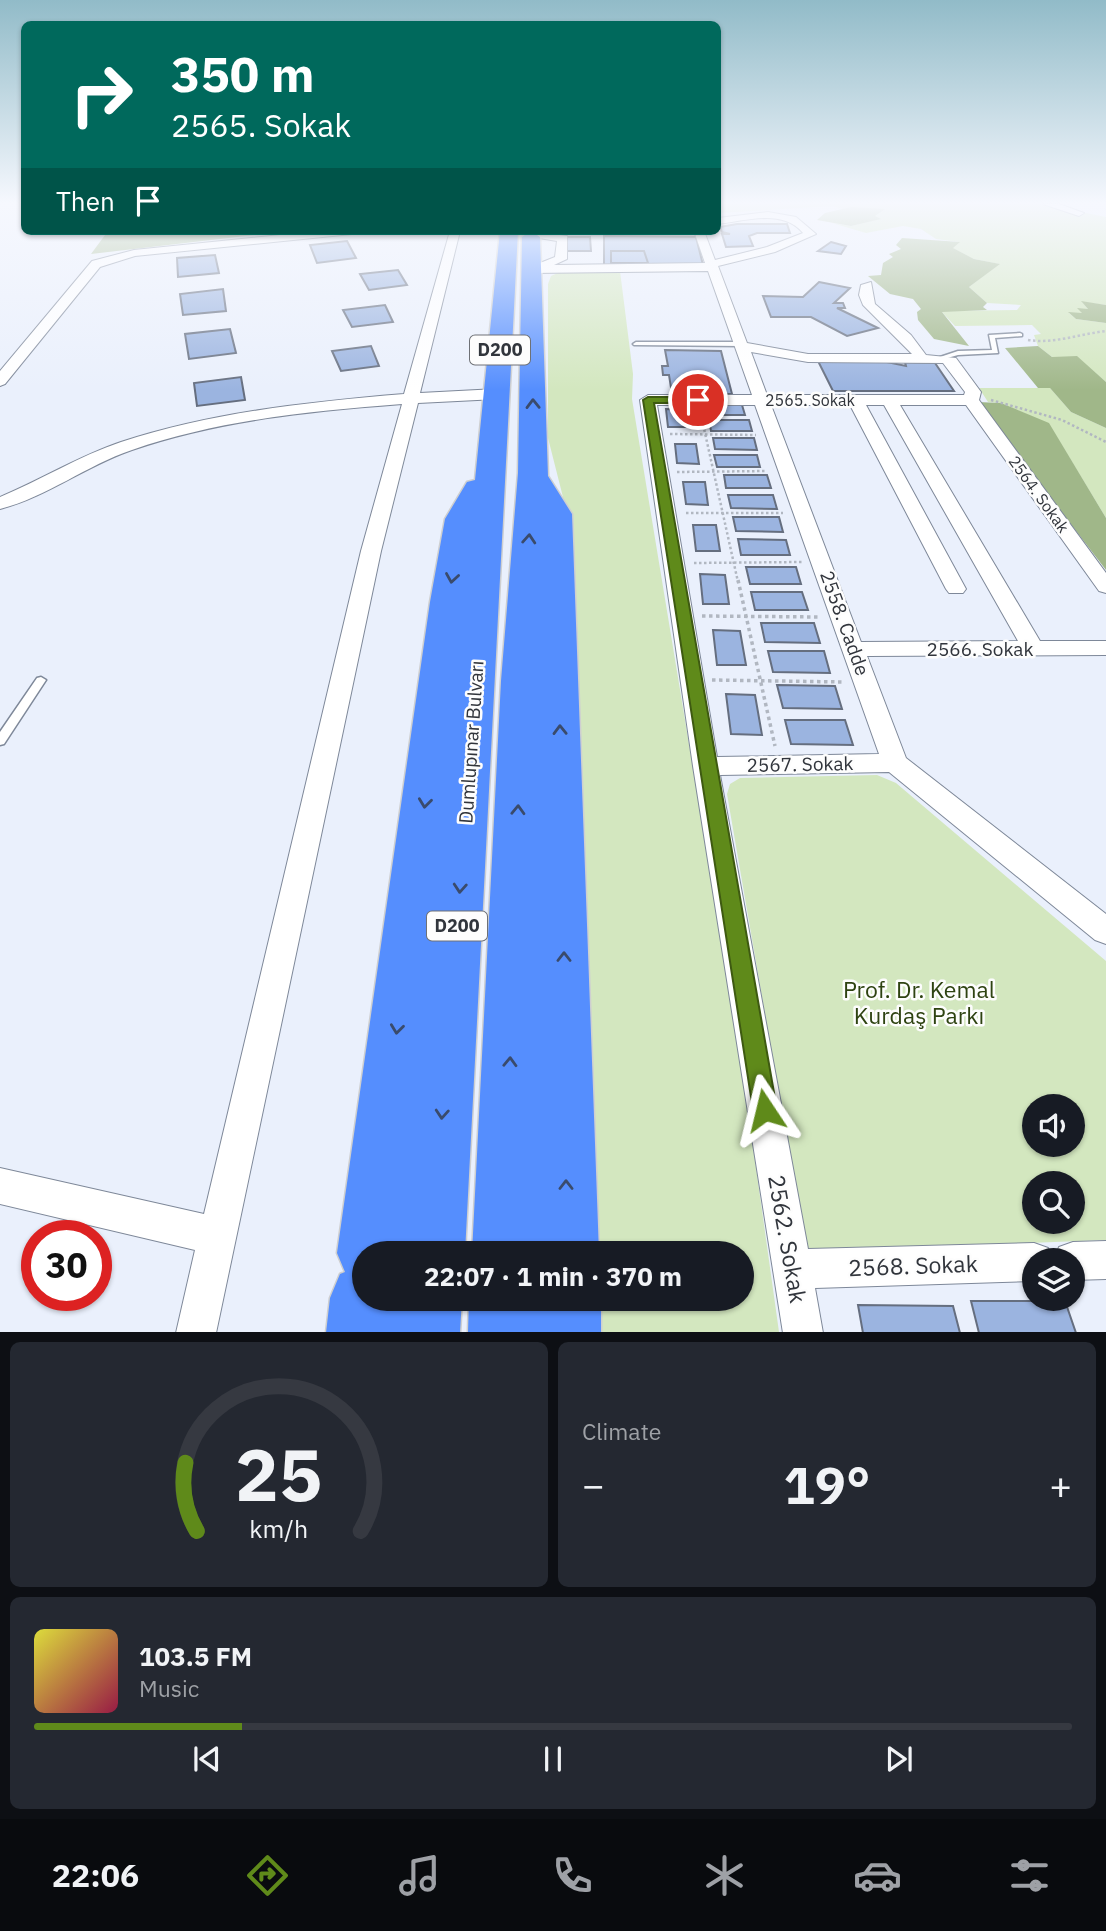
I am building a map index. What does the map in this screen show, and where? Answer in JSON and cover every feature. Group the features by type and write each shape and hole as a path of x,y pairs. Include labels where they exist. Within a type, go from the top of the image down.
{"highway":[{"name":"Dumlupınar Bulvarı","path":"505,1241 503,602 511,470 496,394 518,266"},
{"name":"Dumlupınar Bulvarı","path":"433,1241 503,602 511,470 531,269"},
{"path":"371,1241 448,601 461,519 511,470 556,514 566,1241"},
{"path":"360,1332 362,1311"},
{"path":"425,1332 427,1311"},
{"path":"502,1332 503,1311"},
{"path":"567,1311 567,1332"}],"street":[{"path":"0,381 38,332 97,266"},
{"path":"196,1332 371,551 446,266"},
{"path":"531,269 540,266"},
{"path":"531,269 702,266"},
{"name":"2558. Cadde","path":"712,266 895,763"},
{"path":"867,285 865,296 869,304 908,338 920,356"},
{"path":"743,345 808,358 940,358"},
{"name":"2564. Sokak","path":"940,358 951,361 973,392 972,399 1106,587"},
{"path":"0,503 100,457 168,435 293,412 412,398 496,394"},
{"name":"2565. Sokak","path":"648,400 972,399"},
{"name":"2562. Sokak","path":"648,400 706,766 803,1332"},
{"path":"856,401 956,589"},
{"path":"890,401 1033,649"},
{"name":"2566. Sokak","path":"855,649 1106,648"},
{"path":"895,763 1106,931"},
{"name":"2567. Sokak","path":"706,766 895,763"},
{"path":"0,1186 219,1237"},
{"path":"1085,1261 1106,1260"},
{"name":"2568. Sokak","path":"792,1269 1022,1262"}],"lane":[{"path":"940,358 958,353 996,352 989,338 1020,335"},
{"path":"636,344 743,345"},
{"path":"0,741 41,680"}],"path":[{"path":"1005,335 1047,343 1071,335 1106,331"},
{"path":"972,399 1049,415 1106,442"},
{"path":"698,400 779,765"},
{"path":"653,434 774,435"},
{"path":"659,472 787,471"},
{"path":"666,513 802,512"},
{"path":"674,563 822,562"},
{"path":"682,616 843,618"},
{"path":"693,680 866,682"}],"green space":[{"path":"882,266 997,266 969,287 987,303 983,307 987,310 942,312 969,346 934,339 918,320 917,312 921,309 913,299 890,294 868,276 881,275"},
{"path":"996,266 1106,266 1106,305 1082,302 1089,310 1069,313 1076,319 1106,323 1106,382 1077,357 1052,357 1038,346 1034,335 1041,334 1032,325 955,326 941,311 1017,310 1021,305 987,303 969,287"},
{"path":"620,271 633,374 632,399 740,1053 779,1332 594,1332 593,1311 754,1311 754,1241 592,1241 566,509 548,438 548,284 551,276 560,272"},
{"path":"1081,301 1106,305 1106,323 1076,319 1068,312 1082,313 1077,308 1088,309"},
{"path":"1038,346 1052,357 1077,356 1106,382 1106,428 1071,412 1050,388 1038,388 1005,348"},
{"path":"979,388 1050,388 1071,412 1106,428 1106,518 1049,424 1001,403 988,402"},
{"path":"977,402 1001,403 1049,423 1106,518 1106,570"},
{"name":"Prof. Dr. Kemal Kurdaş Parkı","path":"877,775 896,783 1106,961 1106,1240 806,1252 727,794 730,784 740,778"}],"building":[{"path":"177,266 217,266 219,273 178,277"},
{"path":"398,270 407,285 369,290 360,274"},
{"path":"819,282 850,288 834,303 843,303 845,308 837,308 878,328 847,336 811,317 771,317 763,296 803,297"},
{"path":"223,289 226,311 183,315 180,294"},
{"path":"385,305 393,322 352,327 343,310"},
{"path":"230,329 236,353 189,359 185,334"},
{"path":"371,346 379,366 341,371 332,351"},
{"path":"665,350 721,351 732,394 672,394 669,375 663,375 662,366 668,366"},
{"path":"818,361 882,361 906,366 905,362 935,363 954,391 833,391"},
{"path":"241,377 245,400 197,406 194,383"},
{"path":"703,405 742,405 745,415 706,415"},
{"path":"666,409 686,410 689,427 668,427"},
{"path":"709,420 749,420 752,431 711,431"},
{"path":"713,438 754,438 757,450 715,449"},
{"path":"675,444 696,444 699,464 677,463"},
{"path":"714,455 757,455 760,467 717,467"},
{"path":"724,475 767,475 771,488 726,488"},
{"path":"683,482 705,482 708,505 686,504"},
{"path":"728,495 773,495 777,509 731,508"},
{"path":"733,517 779,517 783,532 736,531"},
{"path":"693,525 716,525 720,551 696,551"},
{"path":"738,539 786,540 790,555 741,555"},
{"path":"746,567 796,567 801,584 750,584"},
{"path":"700,574 725,575 729,604 703,604"},
{"path":"751,592 802,592 808,610 755,610"},
{"path":"761,623 814,623 820,643 765,642"},
{"path":"713,630 740,631 746,665 717,665"},
{"path":"768,651 824,651 830,673 773,672"},
{"path":"777,685 835,686 842,709 783,708"},
{"path":"726,694 755,695 762,735 731,734"},
{"path":"785,720 845,720 853,745 791,744"},
{"path":"971,1301 1022,1301 1022,1311 1068,1311 1076,1332 979,1332"},
{"path":"858,1305 953,1306 960,1332 863,1332"}],"route":[{"path":"698,400 648,400 706,766 765,1110"}]}
